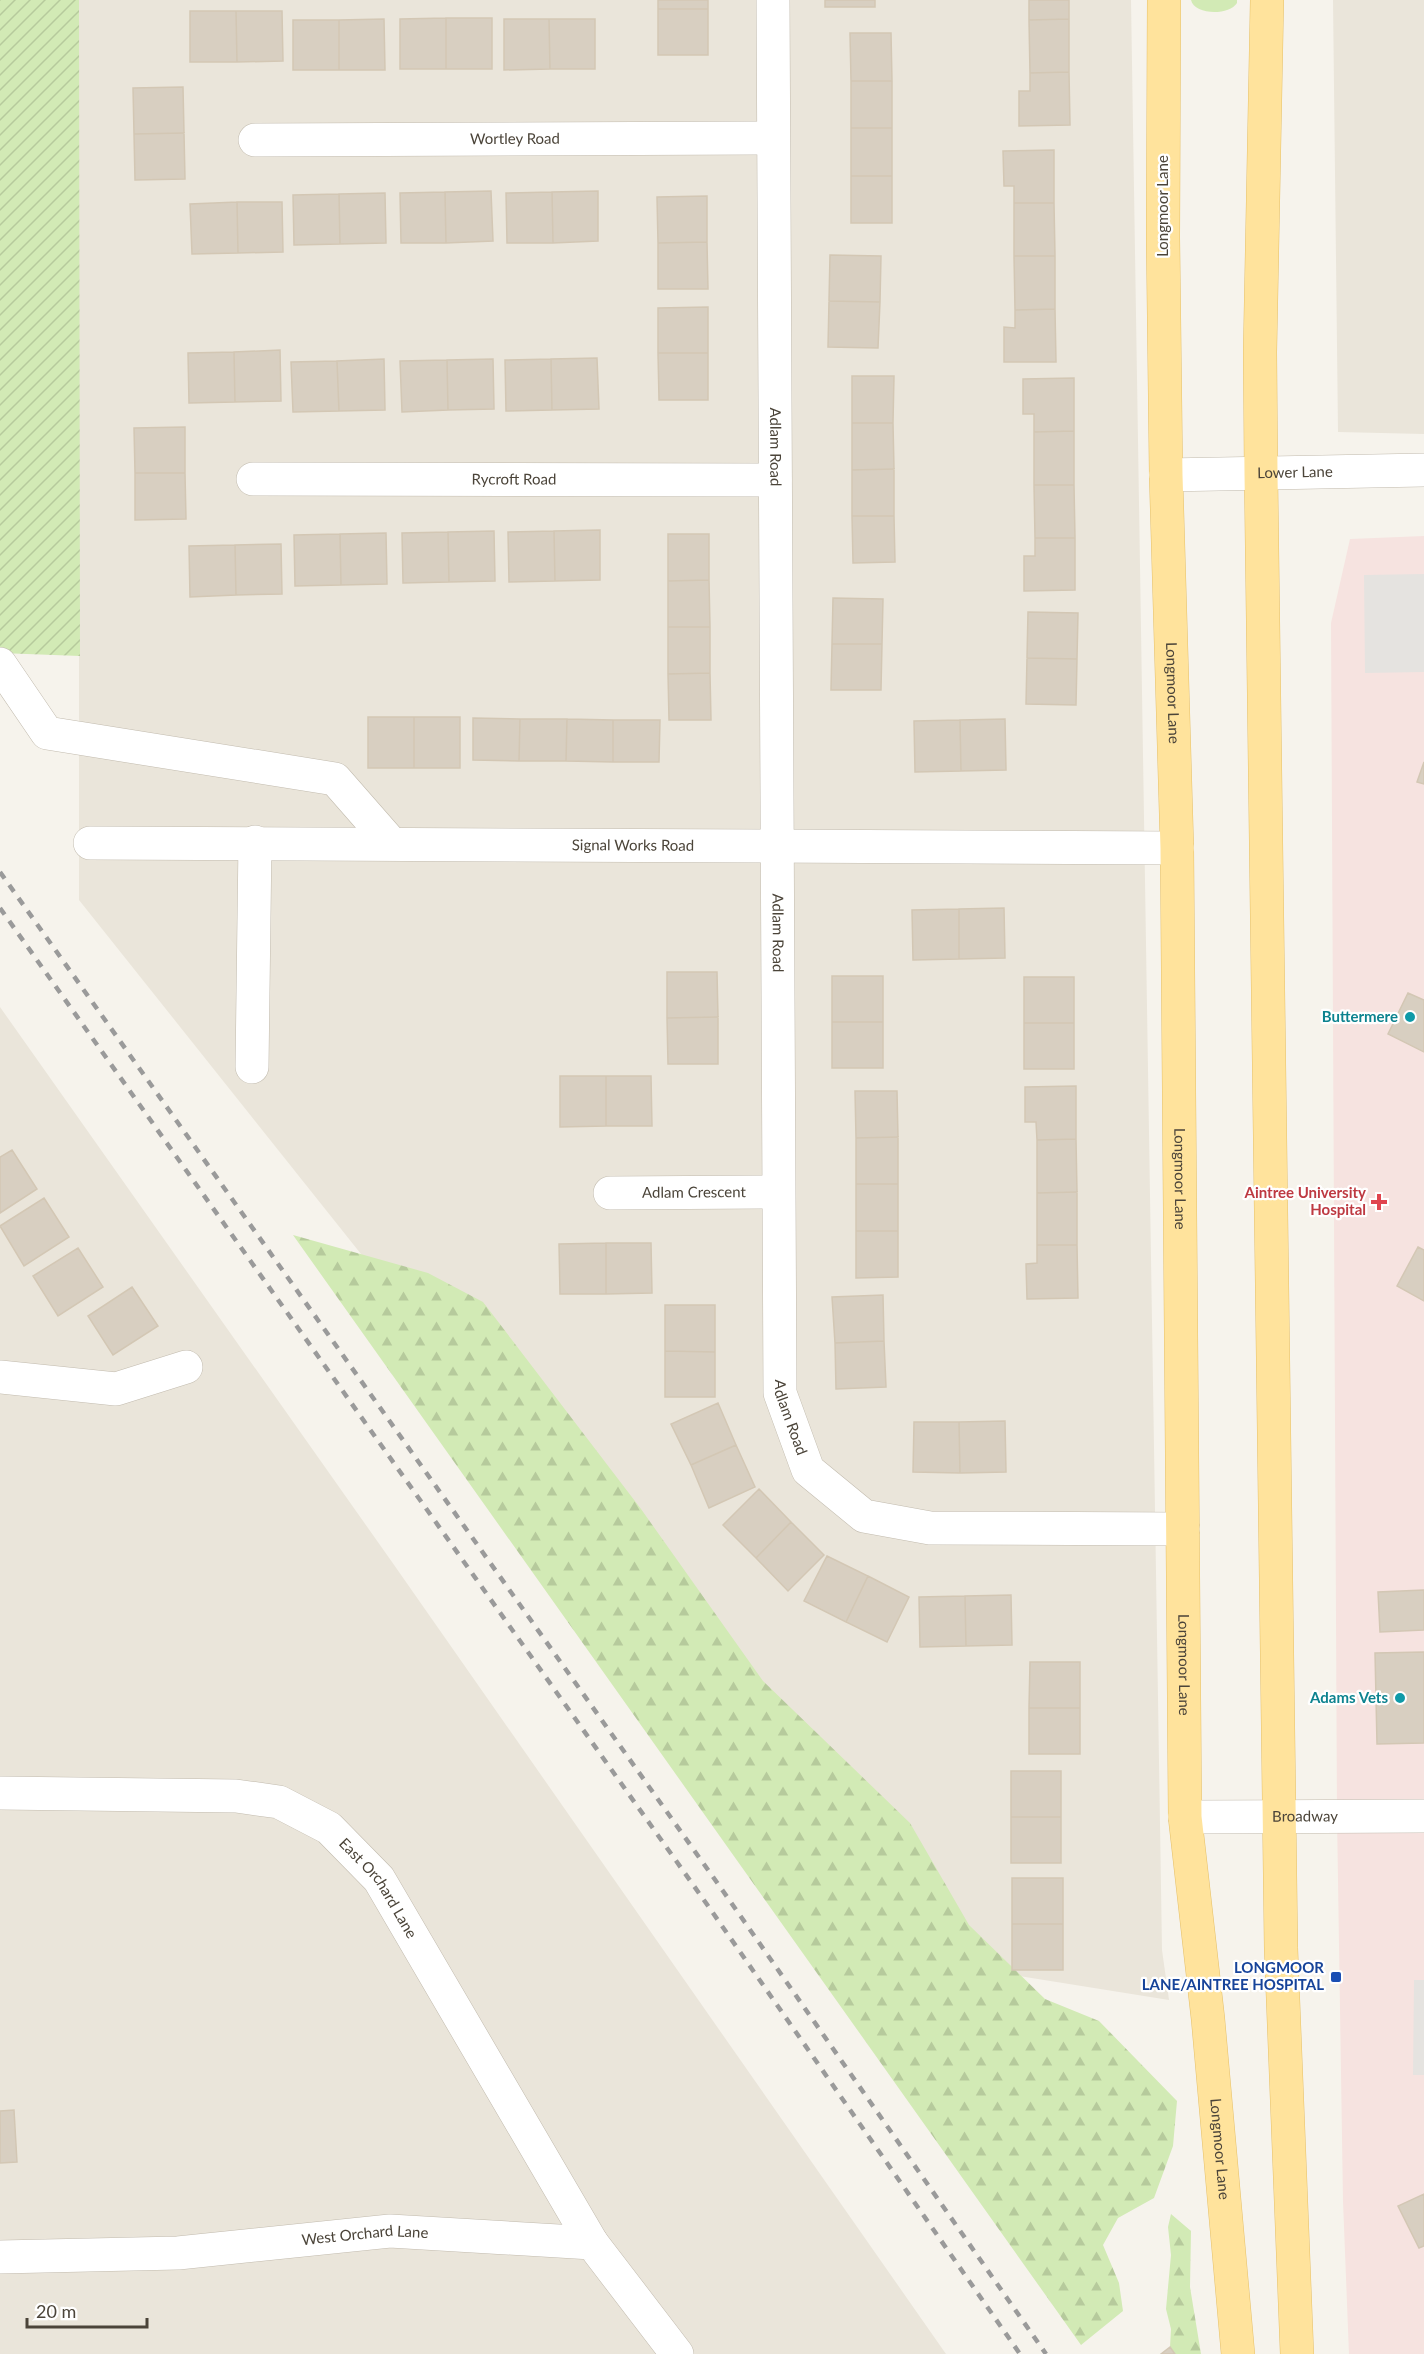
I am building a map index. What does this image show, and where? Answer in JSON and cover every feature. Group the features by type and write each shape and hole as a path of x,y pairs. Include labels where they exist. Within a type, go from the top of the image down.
{"main road":[{"name":"Longmoor Lane","path":"1164,0 1163,237 1166,475 1177,848 1185,1817 1208,2019 1238,2354"},
{"path":"1267,0 1260,361 1261,473 1281,1948 1297,2354"}],"street":[{"name":"Adlam Road","path":"773,0 780,1393 808,1470 864,1515 930,1528 1183,1529"},
{"name":"Wortley Road","path":"255,140 772,138"},
{"name":"Lower Lane","path":"1166,475 1424,470"},
{"name":"Rycroft Road","path":"253,479 776,480"},
{"path":"0,664 48,733 336,779 391,843"},
{"path":"252,1066 255,842"},
{"name":"Signal Works Road","path":"90,843 1177,848"},
{"name":"Adlam Crescent","path":"610,1193 778,1192"},
{"path":"0,1377 116,1389 186,1367"},
{"name":"East Orchard Lane","path":"0,1793 236,1796 279,1802 329,1828 378,1879 592,2243"},
{"name":"Broadway","path":"1185,1817 1424,1816"},
{"name":"West Orchard Lane","path":"0,2257 178,2253 390,2231 592,2243"},
{"path":"592,2243 677,2354"}],"shaded area":[{"path":"79,0 1131,0 1162,1950 1169,2000 957,1966 404,1308 79,900"},
{"path":"1333,0 1424,0 1424,434 1338,432"},
{"name":"Aintree University Hospital","path":"1424,536 1424,2354 1349,2354 1343,2201 1337,1815 1331,623 1350,539"},
{"path":"1424,574 1424,672 1365,673 1364,575"},
{"path":"0,1007 392,1562 946,2354 0,2354"},
{"path":"1414,1980 1424,1980 1424,2075 1413,2075"}],"green space":[{"path":"0,0 79,0 80,656 0,653"},
{"path":"1191,0 1237,0 1237,3 1227,10 1212,12 1198,9"},
{"path":"293,1235 428,1273 483,1302 641,1509 763,1681 910,1823 969,1925 1045,1999 1099,2021 1177,2101 1173,2146 1154,2198 1118,2218 1103,2245 1119,2283 1123,2311 1081,2345"},
{"path":"1171,2214 1191,2231 1190,2287 1201,2354 1175,2354 1170,2347 1171,2329 1166,2309 1171,2255 1168,2227"}],"building":[{"path":"658,0 708,0 708,9 658,9"},
{"path":"825,0 875,0 875,7 825,7"},
{"path":"1029,0 1069,0 1069,19 1029,20"},
{"path":"658,9 708,9 708,55 658,55"},
{"path":"190,11 236,11 237,62 190,62"},
{"path":"236,11 282,11 283,61 237,62"},
{"path":"446,18 446,69 400,69 400,19"},
{"path":"446,18 492,18 492,69 446,69"},
{"path":"384,19 385,70 339,70 339,20"},
{"path":"504,19 549,19 550,69 504,70"},
{"path":"549,19 595,19 595,69 550,69"},
{"path":"1069,19 1069,72 1030,73 1029,20"},
{"path":"293,20 339,20 339,70 293,70"},
{"path":"850,33 891,33 892,81 851,81"},
{"path":"1069,72 1070,125 1019,126 1019,91 1030,91 1030,73"},
{"path":"851,81 892,81 892,128 851,128"},
{"path":"183,87 184,133 134,134 133,88"},
{"path":"851,128 892,128 892,176 851,176"},
{"path":"184,133 185,179 135,180 134,134"},
{"path":"1054,150 1054,203 1014,203 1014,186 1004,186 1003,151"},
{"path":"851,176 892,176 892,223 851,223"},
{"path":"491,191 493,241 446,243 445,192"},
{"path":"598,191 598,241 553,243 552,192"},
{"path":"445,192 446,243 401,243 400,193"},
{"path":"552,192 553,243 507,243 506,193"},
{"path":"385,193 386,243 340,244 339,194"},
{"path":"339,194 340,244 294,245 293,195"},
{"path":"707,196 707,242 658,243 657,197"},
{"path":"237,202 282,202 283,252 238,253"},
{"path":"237,202 238,253 192,254 190,204"},
{"path":"1014,203 1054,203 1055,256 1014,256"},
{"path":"707,242 708,289 658,289 658,243"},
{"path":"830,255 881,256 880,302 829,301"},
{"path":"1014,256 1055,256 1055,309 1015,310"},
{"path":"829,301 880,302 878,348 828,347"},
{"path":"708,307 708,353 658,353 658,308"},
{"path":"1055,309 1056,362 1004,362 1004,327 1015,328 1015,310"},
{"path":"280,350 281,401 235,402 234,352"},
{"path":"234,352 235,402 189,403 188,353"},
{"path":"658,353 708,353 708,400 659,400"},
{"path":"597,358 599,409 552,410 551,359"},
{"path":"384,359 385,410 339,411 337,361"},
{"path":"493,359 494,409 448,410 447,360"},
{"path":"551,359 552,410 506,411 505,360"},
{"path":"447,360 448,410 402,412 400,361"},
{"path":"337,361 339,411 293,412 291,362"},
{"path":"852,376 894,376 893,423 852,423"},
{"path":"1074,378 1074,431 1034,432 1034,414 1023,414 1023,379"},
{"path":"852,423 893,423 894,469 852,470"},
{"path":"185,427 185,473 135,473 134,428"},
{"path":"1074,431 1074,485 1034,485 1034,432"},
{"path":"894,469 894,516 852,516 852,470"},
{"path":"135,473 185,473 186,519 135,520"},
{"path":"1034,485 1074,485 1075,538 1035,538"},
{"path":"852,516 894,516 895,562 853,563"},
{"path":"600,530 600,580 555,581 554,531"},
{"path":"494,531 495,581 449,582 448,532"},
{"path":"554,531 555,581 509,582 508,532"},
{"path":"448,532 449,582 403,583 402,533"},
{"path":"386,533 387,584 341,585 340,534"},
{"path":"340,534 341,585 295,586 294,535"},
{"path":"668,534 709,534 709,580 668,581"},
{"path":"1035,538 1075,538 1075,590 1024,591 1024,556 1035,556"},
{"path":"281,544 282,594 236,595 235,545"},
{"path":"235,545 236,595 190,597 189,546"},
{"path":"709,580 710,627 668,627 668,581"},
{"path":"833,598 883,599 882,644 832,644"},
{"path":"1028,612 1078,613 1077,659 1027,658"},
{"path":"668,627 710,627 710,673 668,674"},
{"path":"832,644 882,644 881,690 831,690"},
{"path":"1027,658 1077,659 1076,705 1026,704"},
{"path":"710,673 711,720 669,720 668,674"},
{"path":"368,717 414,717 414,768 368,768"},
{"path":"414,717 460,717 460,768 414,768"},
{"path":"473,718 520,719 519,761 473,760"},
{"path":"520,719 567,719 566,761 519,761"},
{"path":"567,719 613,720 613,762 566,761"},
{"path":"1005,719 1006,770 961,771 960,720"},
{"path":"613,720 660,720 659,762 613,762"},
{"path":"960,720 961,771 915,772 914,721"},
{"path":"1424,762 1424,784 1417,782"},
{"path":"1004,908 1005,958 959,959 959,909"},
{"path":"959,909 959,959 913,960 912,910"},
{"path":"667,972 717,972 718,1017 667,1018"},
{"path":"832,976 883,976 883,1022 832,1022"},
{"path":"1024,977 1074,977 1074,1023 1024,1023"},
{"name":"Buttermere","path":"1408,993 1424,1000 1424,1052 1388,1034"},
{"path":"718,1017 718,1064 668,1064 667,1018"},
{"path":"832,1022 883,1022 883,1068 832,1068"},
{"path":"1024,1023 1074,1023 1074,1069 1024,1069"},
{"path":"560,1076 606,1076 606,1126 560,1127"},
{"path":"606,1076 651,1076 652,1126 606,1126"},
{"path":"1076,1086 1076,1139 1037,1140 1036,1122 1025,1122 1025,1087"},
{"path":"855,1091 897,1091 898,1137 856,1138"},
{"path":"898,1137 898,1184 856,1184 856,1138"},
{"path":"1076,1139 1077,1192 1037,1193 1037,1140"},
{"path":"12,1150 37,1189 0,1213 0,1157"},
{"path":"856,1184 898,1184 898,1231 856,1231"},
{"path":"1077,1192 1077,1245 1037,1245 1037,1193"},
{"path":"44,1198 69,1237 24,1266 0,1226"},
{"path":"856,1231 898,1231 898,1277 856,1278"},
{"path":"606,1243 606,1294 560,1294 559,1244"},
{"path":"606,1243 651,1243 652,1293 606,1294"},
{"path":"1037,1245 1077,1245 1078,1298 1027,1299 1026,1264 1037,1263"},
{"path":"1418,1247 1424,1250 1424,1301 1397,1286"},
{"path":"78,1248 103,1287 58,1316 33,1276"},
{"path":"132,1287 158,1326 113,1355 88,1316"},
{"path":"883,1295 884,1341 835,1343 832,1297"},
{"path":"665,1305 715,1305 715,1352 665,1351"},
{"path":"884,1341 886,1387 836,1389 835,1343"},
{"path":"665,1351 715,1352 715,1397 665,1397"},
{"path":"718,1403 736,1445 691,1465 671,1424"},
{"path":"1005,1421 1006,1472 960,1473 959,1422"},
{"path":"914,1422 959,1422 960,1473 913,1472"},
{"path":"736,1445 755,1487 709,1508 691,1465"},
{"path":"759,1489 791,1522 756,1558 723,1525"},
{"path":"791,1522 824,1555 788,1591 756,1558"},
{"path":"827,1556 868,1576 846,1622 804,1601"},
{"path":"868,1576 909,1597 887,1642 846,1622"},
{"path":"1424,1590 1424,1630 1380,1632 1378,1592"},
{"path":"1011,1595 1012,1645 966,1646 965,1596"},
{"path":"965,1596 966,1646 920,1647 919,1597"},
{"name":"Adams Vets","path":"1424,1652 1424,1743 1377,1744 1375,1653"},
{"path":"1030,1662 1080,1662 1080,1708 1029,1708"},
{"path":"1029,1708 1080,1708 1080,1754 1029,1754"},
{"path":"1011,1771 1061,1771 1061,1817 1011,1817"},
{"path":"1011,1817 1061,1817 1061,1863 1011,1863"},
{"path":"1012,1878 1063,1878 1063,1924 1012,1924"},
{"path":"1012,1924 1063,1924 1063,1970 1012,1970"},
{"path":"14,2110 17,2162 0,2163 0,2111"},
{"path":"1424,2194 1424,2246 1419,2248 1398,2206"},
{"path":"1170,2347 1175,2354 1161,2354"}],"railway":[{"path":"0,872 723,1891 1046,2354"},
{"path":"0,908 706,1903 1020,2354"}],"place":[{"name":"Buttermere","path":"1410,1017"},
{"name":"Aintree University Hospital","path":"1379,1202"},
{"name":"Adams Vets","path":"1400,1698"},
{"name":"LONGMOOR LANE/AINTREE HOSPITAL","path":"1336,1977"}]}
